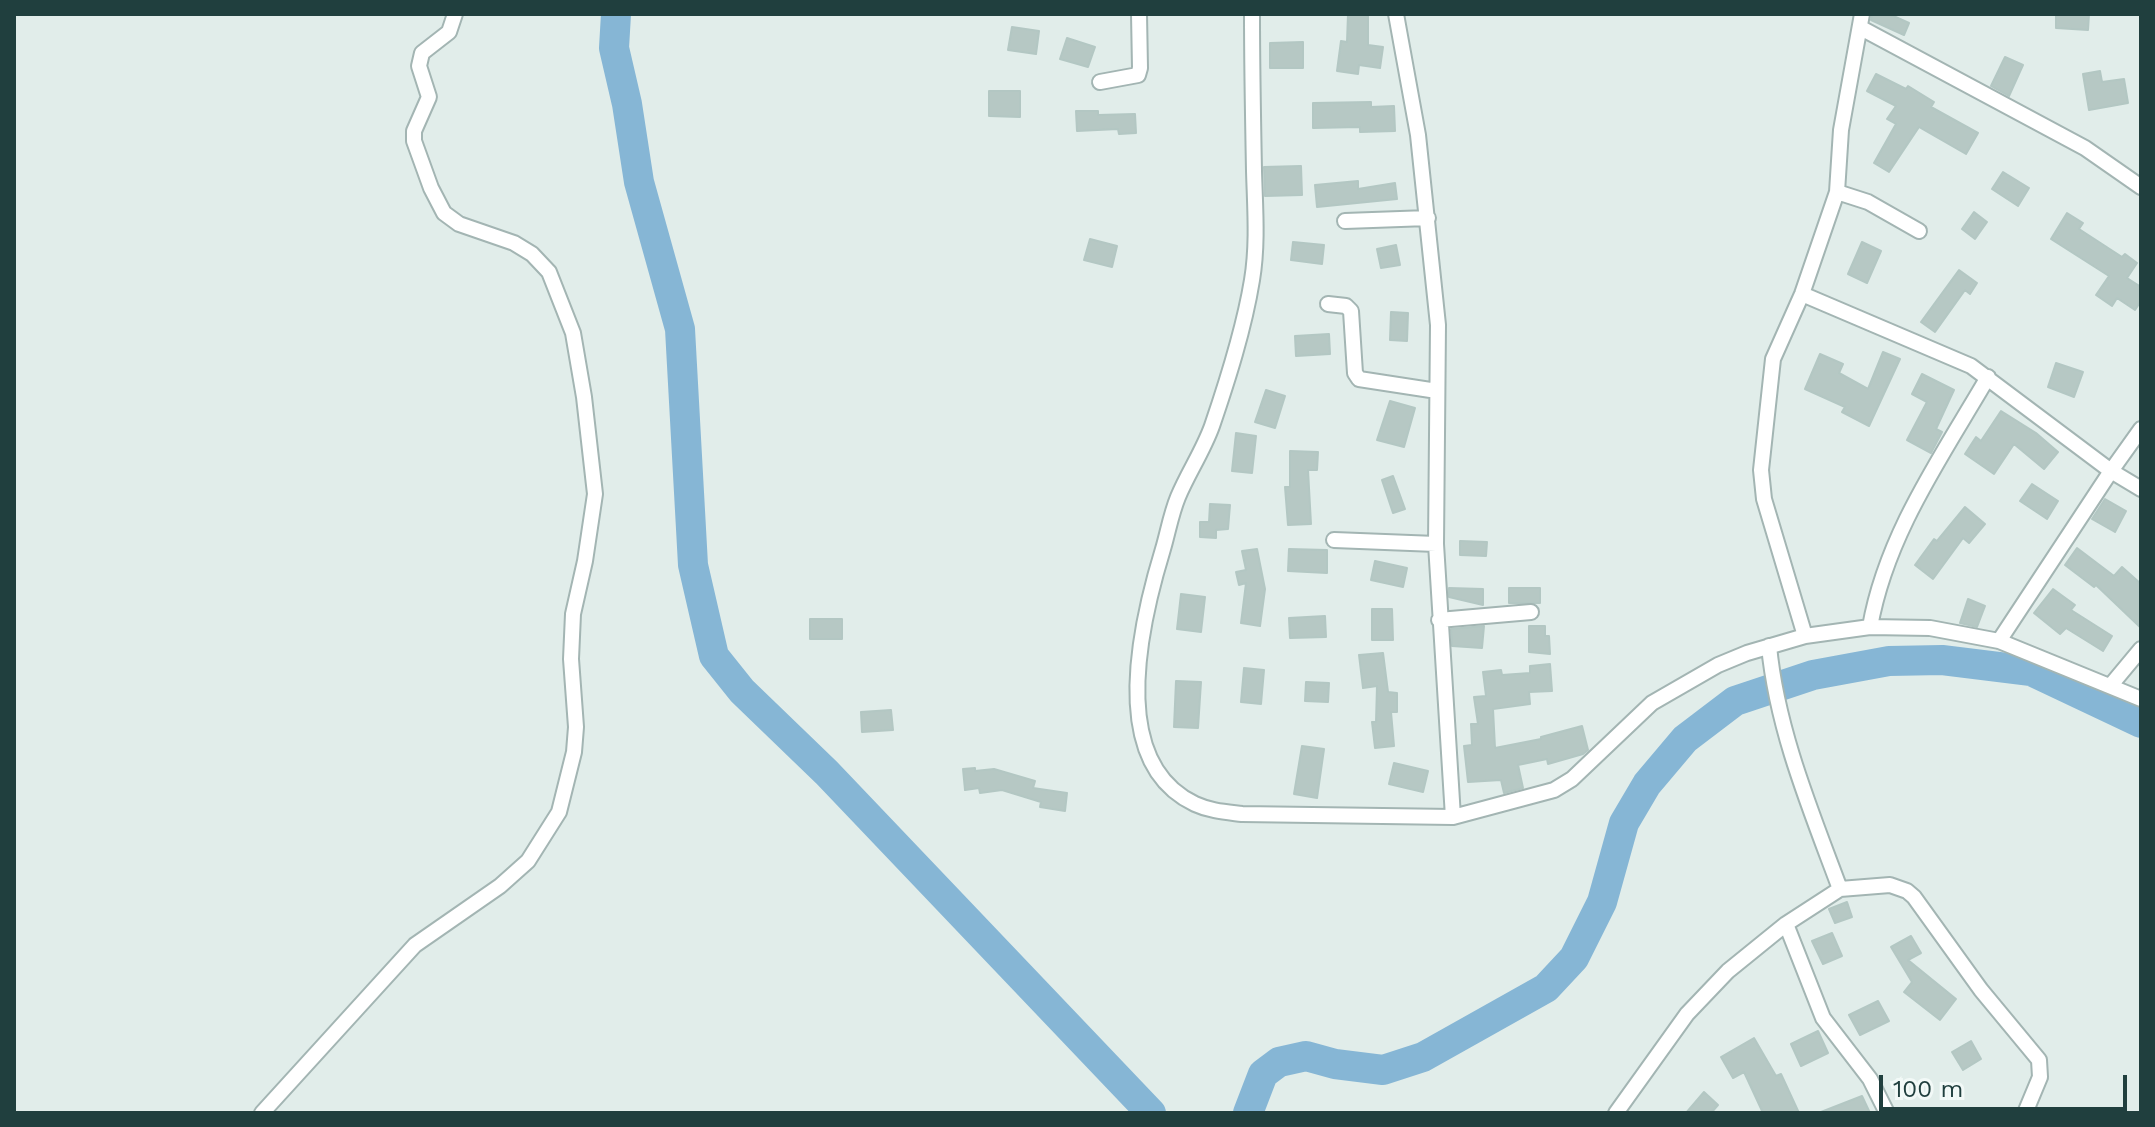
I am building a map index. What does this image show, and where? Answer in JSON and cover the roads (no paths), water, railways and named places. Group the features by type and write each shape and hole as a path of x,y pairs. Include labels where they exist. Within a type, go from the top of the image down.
{"street":[{"path":"262,1113 415,945 500,886 528,861 559,812 574,752 573,614 595,494 584,397 573,333 549,272 532,254 514,243 459,224 444,213 416,152 414,131 429,97 419,66 422,53 449,32 455,14"},
{"path":"1100,82 1138,75 1139,14"},
{"path":"1252,14 1255,231 1252,278 1243,324 1211,428 1178,498 1146,606 1140,646 1139,719 1147,749 1159,772 1174,790 1193,803 1211,810 1242,814 1453,817 1560,788 1652,703 1732,658 1805,636 1870,627 1930,628 1999,641 2141,699"},
{"path":"1396,14 1418,135 1438,325 1436,544 1453,817"},
{"path":"1805,636 1764,499 1761,470 1773,359 1802,294 1837,192 1841,130 1861,21 2085,148 2141,187"},
{"path":"1837,192 1868,202 1919,231"},
{"path":"1345,221 1428,218"},
{"path":"1802,294 1956,358 1988,377 2111,471 2141,489"},
{"path":"1328,304 1346,306 1351,311 1355,373 1359,379 1437,391"},
{"path":"1870,627 1881,575 1898,536 1988,377"},
{"path":"1999,641 2141,429"},
{"path":"1334,540 1436,544"},
{"path":"1439,620 1531,612"},
{"path":"1769,646 1772,680 1805,795 1840,889"},
{"path":"2111,685 2141,649"},
{"path":"1616,1113 1687,1014 1739,961 1786,924 1840,889 1890,885 1914,897 1975,983 2039,1060 2040,1077 2025,1113"},
{"path":"1786,924 1823,1018 1870,1079 1887,1113"}],"waterway":[{"path":"616,14 614,48 627,104 639,182 680,329 693,565 714,656 742,691 827,773 1151,1113"},
{"path":"1248,1113 1263,1074 1279,1062 1306,1056 1335,1064 1383,1070 1423,1057 1546,988 1574,958 1602,902 1624,823 1647,784 1685,739 1735,701 1813,675 1889,661 1942,660 2031,671 2141,723"}]}
